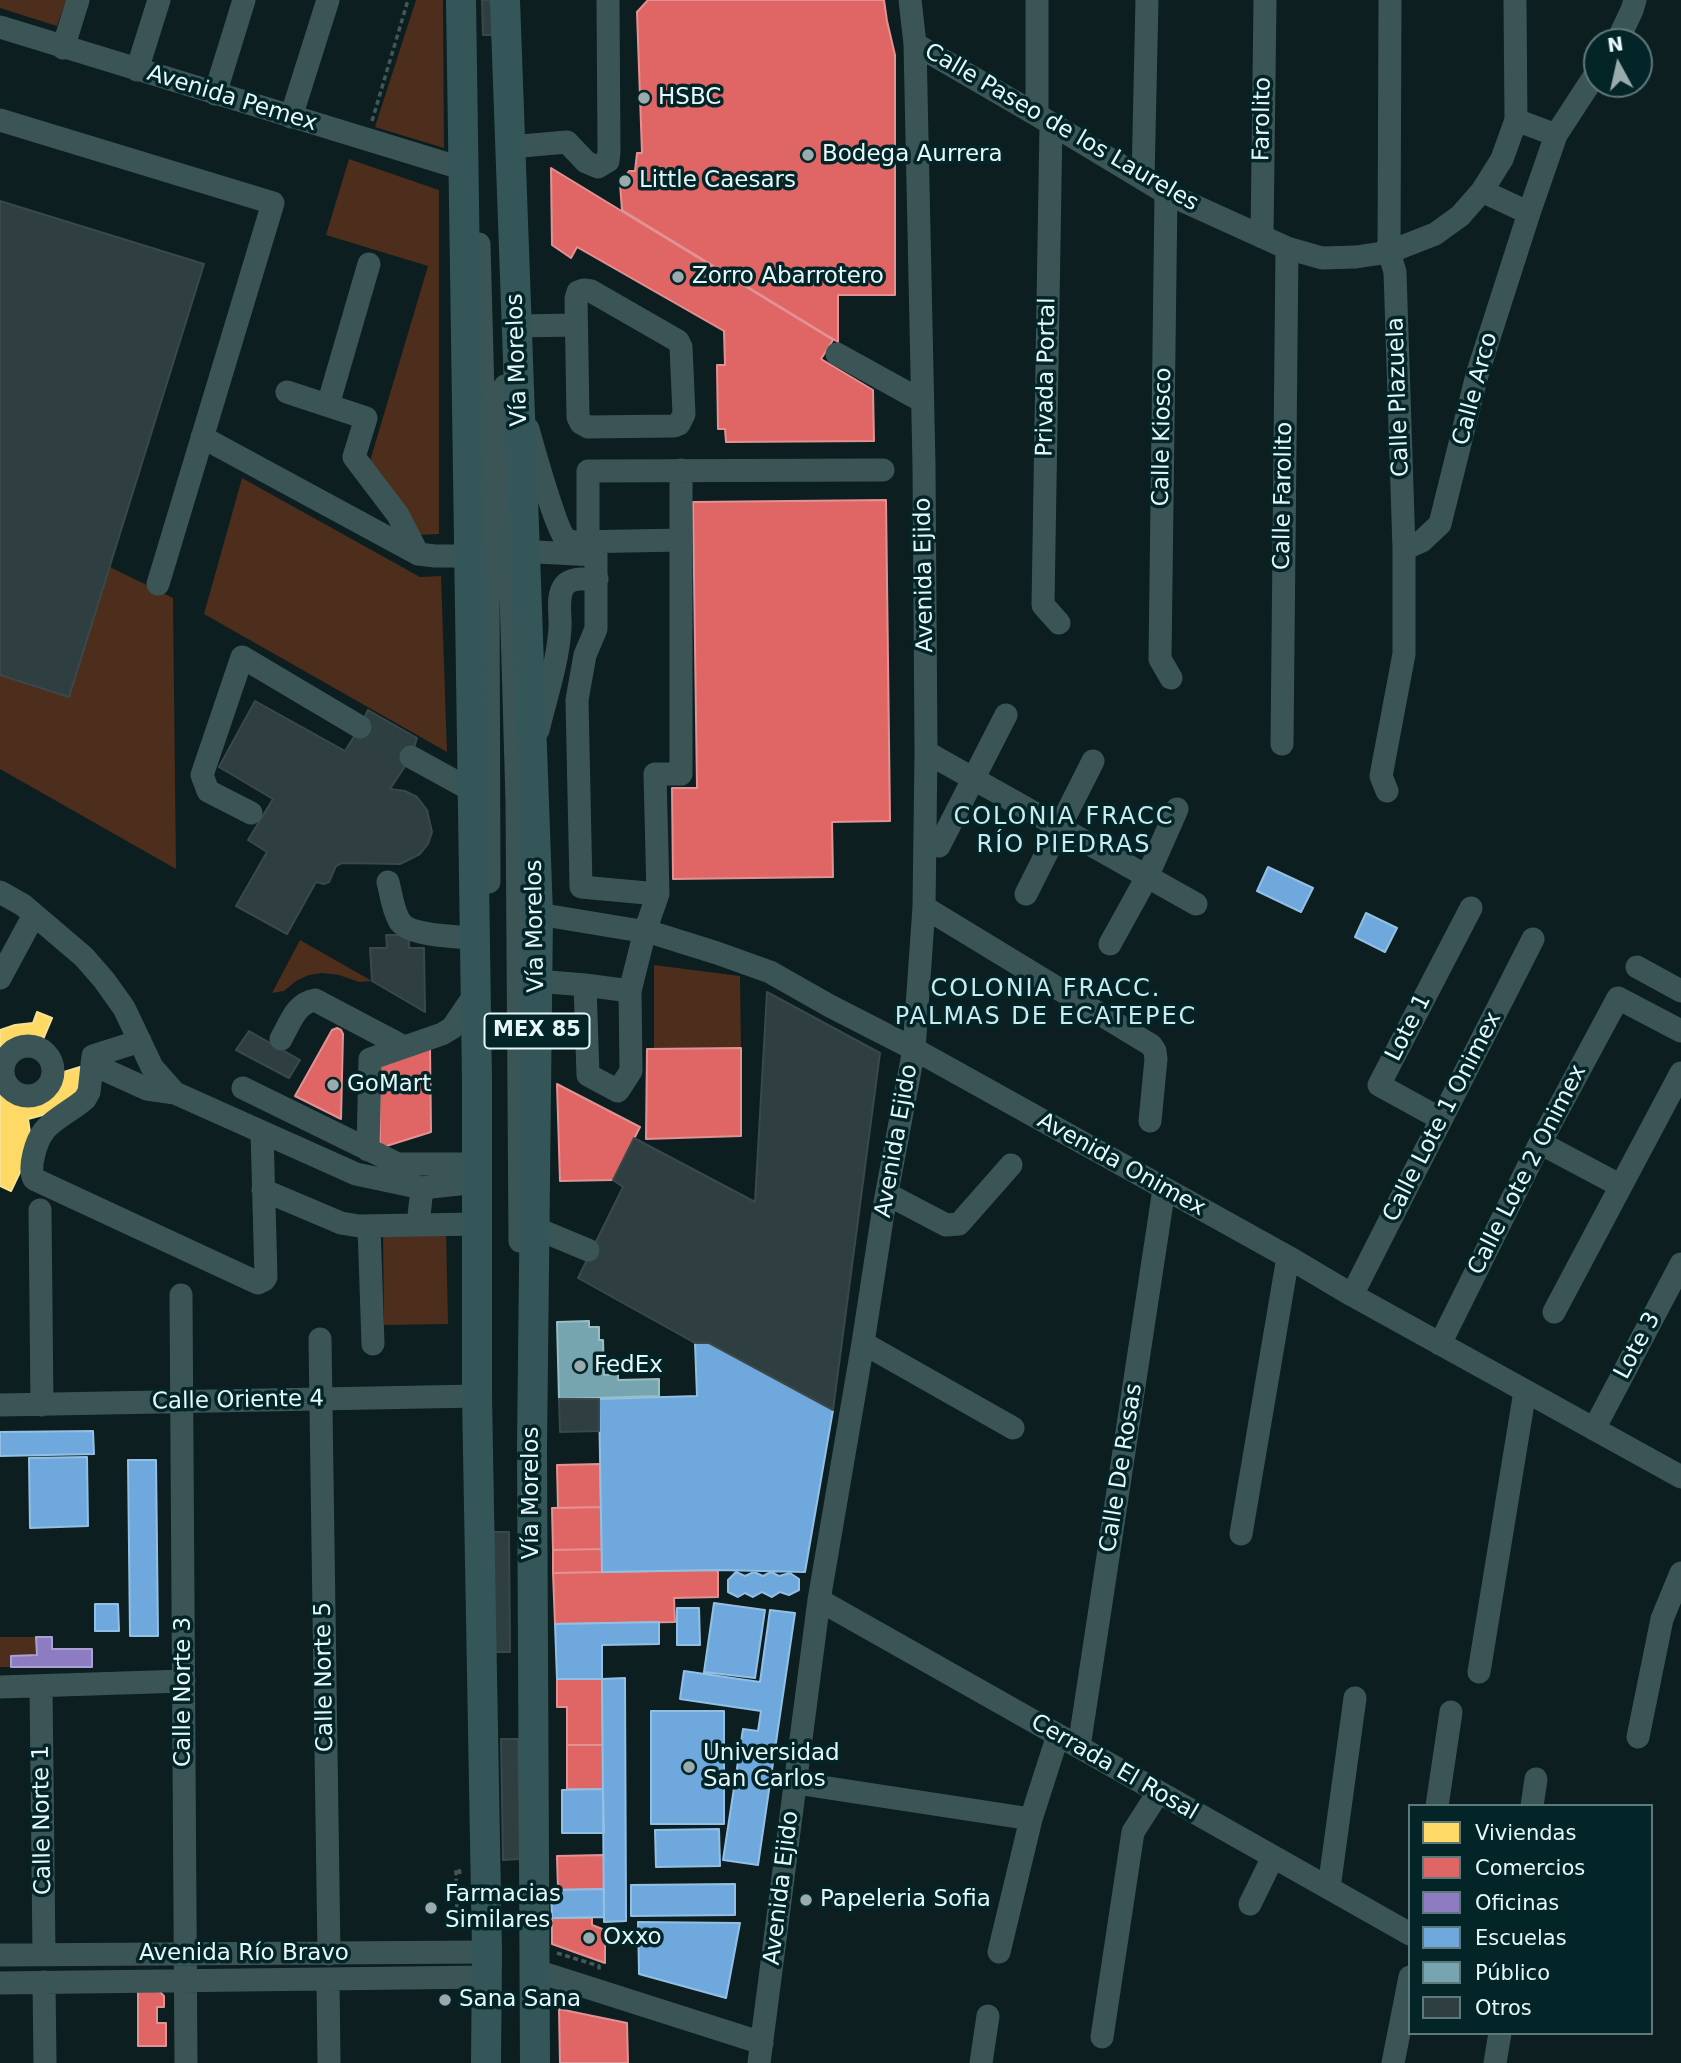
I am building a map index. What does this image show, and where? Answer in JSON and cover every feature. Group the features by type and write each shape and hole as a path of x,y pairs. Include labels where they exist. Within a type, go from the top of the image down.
{"main road":[{"name":"MEX 85","path":"461,0 464,169 478,556 473,791 477,1396 487,1965 486,2063"},
{"name":"Vía Morelos","path":"505,0 519,403 517,556 532,754 538,914 532,1448 535,2063"}],"street":[{"path":"63,48 78,0"},
{"path":"137,70 159,0"},
{"path":"215,94 244,0"},
{"path":"291,117 328,0"},
{"path":"470,0 481,302 478,556 497,2063"},
{"path":"498,0 503,162 505,420 517,556 524,2063"},
{"path":"510,148 567,142 586,162 598,166 608,161 608,0"},
{"name":"Avenida Ejido","path":"761,2053 819,1600 914,1049 924,907 926,752 915,44 910,0"},
{"name":"Privada Portal","path":"1037,0 1044,119 1043,605 1059,623"},
{"path":"1143,179 1147,0"},
{"name":"Farolito","path":"1262,237 1265,0"},
{"name":"Calle Plazuela","path":"1387,792 1381,776 1404,654 1404,549 1395,272 1389,252 1390,0"},
{"name":"Calle Paseo de los Laureles","path":"915,44 1166,193 1287,248 1322,258 1356,257 1389,252 1435,234 1460,216 1482,191 1502,159 1516,120 1515,0"},
{"path":"1623,28 1634,0"},
{"name":"Avenida Pemex","path":"0,27 464,169"},
{"name":"Calle Arco","path":"1404,549 1422,541 1440,524 1477,375 1529,213 1556,135 1583,94"},
{"path":"0,120 273,203 158,584"},
{"path":"1516,120 1556,135"},
{"path":"1482,191 1529,213"},
{"name":"Calle Kiosco","path":"1166,193 1160,659 1171,678"},
{"name":"Calle Farolito","path":"1282,744 1287,248"},
{"path":"328,405 369,264"},
{"path":"591,291 678,341 681,347 684,414 679,424 588,427 581,423 578,417 576,325 578,292 591,291"},
{"path":"516,326 576,325"},
{"path":"837,354 922,401"},
{"path":"287,392 366,418 354,457 398,515 418,554"},
{"path":"519,403 562,535 566,540 612,541 613,555 681,547"},
{"path":"202,436 418,554 517,556 536,552 596,555 596,629 585,655 576,709 581,887 658,894"},
{"path":"585,985 588,1075 618,1091 631,1071 630,992 645,931 658,894 655,774 681,774 681,470"},
{"path":"588,542 588,471 883,470"},
{"path":"532,754 558,643 563,587 569,582 596,573"},
{"path":"251,813 208,790 202,775 242,657 360,727"},
{"path":"939,846 1006,715"},
{"path":"926,752 1196,904"},
{"path":"411,757 473,791"},
{"path":"1026,894 1093,761"},
{"path":"1110,944 1147,877 1177,809"},
{"path":"388,882 399,921 406,928 442,936 475,938"},
{"path":"0,892 13,898 34,915 83,957 104,980 124,1008 152,1067 175,1093"},
{"path":"924,907 1151,1045 1156,1051 1157,1059 1150,1121"},
{"name":"Lote 1","path":"1441,1119 1379,1085 1471,908"},
{"name":"Avenida Onimex","path":"538,914 645,931 770,972 914,1049 1681,1478"},
{"path":"0,978 34,915"},
{"name":"Calle Lote 1 Onimex","path":"1352,1296 1534,939"},
{"path":"1637,967 1681,990"},
{"path":"537,981 630,992"},
{"path":"368,1150 370,1059 452,1028 476,993"},
{"name":"Calle Lote 2 Onimex","path":"1440,1344 1540,1143 1618,998 1681,1031"},
{"path":"281,1039 298,1009 305,1002 315,1000 404,1047"},
{"path":"52,1065 92,1060 140,1041"},
{"path":"92,1060 147,1088 175,1093 356,1174 422,1188 477,1173"},
{"path":"92,1060 89,1093 85,1099 44,1131 30,1166 34,1179 258,1283 266,1277 262,1132"},
{"path":"1554,1312 1681,1073"},
{"path":"243,1088 398,1164 477,1173"},
{"path":"1540,1143 1621,1186"},
{"path":"887,1194 946,1225 959,1224 1011,1164"},
{"path":"418,1225 422,1188"},
{"path":"263,1189 341,1223 369,1226 477,1224"},
{"name":"Calle De Rosas","path":"1079,1747 1164,1189"},
{"path":"40,1210 42,1405"},
{"path":"369,1226 373,1344"},
{"path":"534,1228 588,1250"},
{"path":"1241,1534 1288,1257"},
{"name":"Lote 3","path":"1594,1429 1681,1264"},
{"name":"Calle Norte 3","path":"181,1295 186,2063"},
{"name":"Calle Norte 5","path":"320,1339 329,1954"},
{"path":"863,1343 1013,1428"},
{"path":"1479,1672 1525,1391"},
{"name":"Calle Oriente 4","path":"0,1405 477,1396"},
{"path":"1639,1737 1662,1619 1681,1573"},
{"name":"Cerrada El Rosal","path":"819,1600 1408,1933"},
{"path":"0,1687 184,1681"},
{"name":"Calle Norte 1","path":"41,1686 44,1954"},
{"path":"1329,1888 1355,1698"},
{"path":"1437,1804 1451,1712"},
{"path":"999,1952 1031,1819 1058,1735"},
{"path":"1532,1804 1536,1779"},
{"path":"796,1783 1031,1819"},
{"path":"1102,2037 1133,1832 1158,1793"},
{"path":"1250,1905 1273,1857"},
{"name":"Avenida Río Bravo","path":"0,1955 329,1954 487,1965"},
{"name":"Avenida Río Bravo","path":"0,1983 328,1979 487,1965"},
{"path":"533,1970 761,2053"},
{"path":"328,1979 329,2063"},
{"path":"44,1982 45,2063"},
{"path":"1393,2063 1408,1987"},
{"path":"981,2063 988,2016"},
{"path":"1495,2063 1500,2035"}],"path":[{"path":"367,139 408,0"}],"shaded area":[{"path":"0,0 66,0 57,26 0,8"},
{"path":"416,0 443,0 444,148 375,127"},
{"path":"349,159 439,190 439,534 419,535 370,461 428,266 326,235"},
{"path":"242,478 420,577 441,576 447,752 204,614"},
{"path":"110,567 173,598 176,869 0,769 0,675 69,696"},
{"path":"300,940 372,981 359,982 322,973 309,975 284,991 272,993"},
{"path":"654,965 740,976 741,1048 654,1049"},
{"path":"446,1230 448,1324 384,1325 383,1231"},
{"path":"0,1637 36,1637 37,1655 12,1656 11,1667 0,1667"}],"building: Viviendas":[{"path":"37,1012 52,1018 41,1044 28,1039 13,1040 0,1048 0,1030 33,1023"},
{"path":"80,1067 78,1093 54,1112 28,1119 32,1147 11,1191 0,1186 0,1082 9,1096 32,1104 49,1097 61,1086 64,1072"}],"building: Comercios":[{"path":"648,0 884,0 895,55 895,295 838,295 838,342 622,210 620,184 629,171 635,171 637,153 642,153 637,12"},
{"path":"551,168 833,340 821,359 873,390 874,441 726,442 725,429 718,429 717,365 725,365 724,331 577,247 571,258 552,245"},
{"path":"886,500 890,821 832,822 833,877 673,879 672,788 697,788 693,502"},
{"path":"337,1028 343,1034 341,1119 295,1096 332,1030"},
{"path":"430,1046 431,1132 380,1148 379,1065"},
{"path":"741,1048 741,1136 646,1139 647,1049"},
{"path":"557,1084 640,1127 613,1180 560,1181"},
{"path":"600,1464 601,1507 558,1508 557,1465"},
{"path":"601,1507 602,1549 553,1550 552,1508"},
{"path":"602,1549 602,1572 553,1573 553,1550"},
{"path":"718,1570 718,1597 674,1598 675,1622 555,1624 553,1573"},
{"path":"557,1679 602,1679 603,1745 567,1745 567,1707 557,1707"},
{"path":"567,1745 603,1745 603,1789 567,1789"},
{"path":"604,1855 604,1889 558,1890 557,1856"},
{"path":"552,1918 592,1918 592,1925 605,1930 605,1963 552,1944"},
{"path":"138,1991 159,1991 164,1996 164,2007 157,2007 157,2023 166,2023 166,2046 138,2046"},
{"path":"559,2009 627,2023 628,2063 560,2063"}],"building: Oficinas":[{"path":"36,1637 52,1637 52,1649 92,1649 92,1667 11,1667 11,1656 37,1655"}],"building: Escuelas":[{"path":"1268,867 1313,888 1301,912 1257,891"},
{"path":"1366,913 1397,928 1385,952 1355,937"},
{"path":"695,1343 709,1343 833,1410 805,1572 602,1572 599,1399 697,1396"},
{"path":"93,1431 94,1454 0,1456 0,1432"},
{"path":"87,1457 88,1526 30,1528 29,1458"},
{"path":"128,1460 156,1460 158,1636 130,1636"},
{"path":"736,1572 745,1576 754,1572 763,1576 771,1572 779,1576 790,1573 799,1579 799,1590 789,1595 780,1592 772,1597 762,1592 753,1597 745,1593 738,1597 728,1592 728,1580"},
{"path":"714,1603 765,1610 755,1678 704,1672"},
{"path":"95,1604 118,1604 119,1631 95,1631"},
{"path":"677,1608 699,1608 700,1645 677,1645"},
{"path":"770,1610 795,1613 758,1865 723,1860 743,1729 758,1731 761,1711 680,1699 684,1671 760,1682"},
{"path":"659,1622 659,1644 602,1645 602,1679 557,1679 555,1624"},
{"path":"625,1678 626,1921 604,1922 602,1679"},
{"path":"651,1711 724,1711 724,1824 651,1824"},
{"path":"603,1789 604,1833 562,1833 562,1790"},
{"path":"719,1829 720,1866 656,1867 655,1830"},
{"path":"735,1884 735,1915 631,1916 631,1885"},
{"path":"604,1889 604,1917 552,1918 551,1890"},
{"path":"638,1922 740,1923 726,1998 639,1974"}],"building: Público":[{"path":"589,1321 589,1327 599,1327 599,1340 603,1340 604,1375 618,1374 618,1380 659,1379 659,1396 559,1399 557,1322"}],"building: Otros":[{"path":"482,0 496,0 497,35 483,35"},
{"path":"0,201 204,264 69,697 0,675"},
{"path":"255,701 345,751 368,710 417,738 411,757 390,789 405,791 417,797 427,810 432,832 428,844 420,854 400,864 342,863 336,866 329,882 316,882 287,934 236,906 267,852 248,840 273,799 219,767"},
{"path":"386,935 409,935 409,948 424,948 425,1012 372,981 370,948 387,948"},
{"path":"767,992 880,1053 833,1410 709,1343 695,1343 578,1278 623,1187 613,1180 634,1138 755,1202"},
{"path":"249,1031 300,1060 289,1078 236,1050"},
{"path":"559,1399 599,1399 599,1431 560,1432"},
{"path":"493,1532 509,1532 510,1652 494,1652"},
{"path":"501,1739 518,1739 520,1859 503,1860"}],"tunnel":[{"path":"360,727 411,757"}],"place":[{"name":"HSBC","path":"644,98"},
{"name":"Bodega Aurrera","path":"808,155"},
{"name":"Little Caesars","path":"625,181"},
{"name":"Zorro Abarrotero","path":"678,277"},
{"name":"GoMart","path":"333,1085"},
{"name":"FedEx","path":"580,1366"},
{"name":"Universidad San Carlos","path":"689,1767"},
{"name":"Papeleria Sofia","path":"806,1900"},
{"name":"Farmacias Similares","path":"431,1908"},
{"name":"Oxxo","path":"589,1938"},
{"name":"Sana Sana","path":"445,2000"}],"district":[{"name":"COLONIA FRACC RÍO PIEDRAS","path":"1064,832"},
{"name":"COLONIA FRACC. PALMAS DE ECATEPEC","path":"1046,1004"}]}
